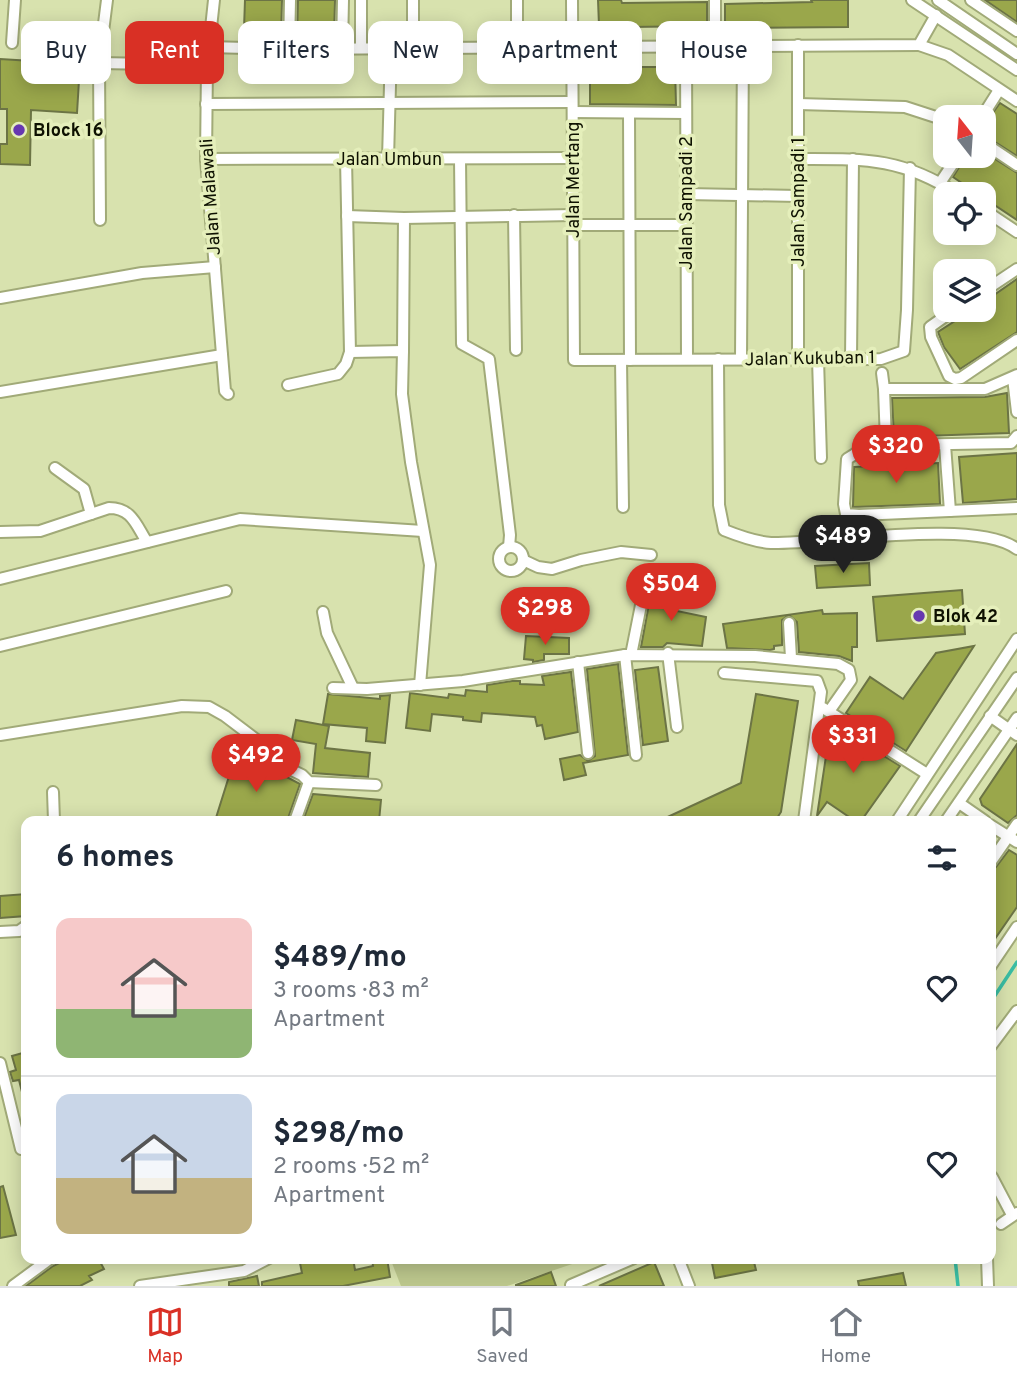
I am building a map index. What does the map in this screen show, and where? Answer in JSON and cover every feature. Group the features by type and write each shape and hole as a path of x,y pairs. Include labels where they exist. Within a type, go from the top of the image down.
{"street":[{"path":"12,43 15,0"},
{"path":"104,21 107,0"},
{"name":"Jalan Malawali","path":"211,21 214,0"},
{"path":"290,0 290,21"},
{"path":"343,0 343,21"},
{"path":"361,0 361,48"},
{"path":"413,0 413,21"},
{"path":"517,0 517,21"},
{"name":"Jalan Mertang","path":"572,0 572,21"},
{"path":"715,0 715,21"},
{"path":"912,0 932,8 1017,70"},
{"path":"938,0 1017,54"},
{"path":"971,0 1017,31"},
{"path":"919,45 932,8"},
{"path":"772,45 919,45 948,55 1017,101"},
{"name":"Jalan Sampadi 1","path":"798,45 798,359"},
{"path":"354,48 368,48"},
{"path":"99,84 100,220"},
{"name":"Jalan Malawali","path":"206,84 206,159 225,391 228,394"},
{"path":"388,159 390,84"},
{"name":"Jalan Mertang","path":"573,84 574,360"},
{"name":"Jalan Sampadi 2","path":"686,84 687,359"},
{"path":"741,359 743,84"},
{"path":"989,105 999,89"},
{"path":"206,104 390,103 573,107 629,113 686,113"},
{"path":"798,104 905,107 933,116"},
{"path":"623,507 629,113"},
{"path":"996,151 1017,164"},
{"name":"Jalan Umbun","path":"206,159 573,158"},
{"path":"288,385 338,374 346,365 350,352 346,159"},
{"path":"460,159 462,344 489,359 510,535 509,547"},
{"path":"798,159 888,162 910,168 938,182"},
{"path":"851,359 853,159"},
{"name":"Jalan Kukuban 1","path":"574,360 881,359 904,351 910,168"},
{"path":"686,194 798,196"},
{"path":"347,216 404,218 514,215 629,226 687,225"},
{"path":"514,215 516,350"},
{"path":"404,218 402,394 430,565 420,685"},
{"path":"996,218 1017,232"},
{"path":"0,298 142,273 215,267"},
{"path":"996,283 1017,269"},
{"path":"937,322 930,327 931,337 949,376 955,379 961,378 1017,340"},
{"path":"350,352 403,351"},
{"path":"0,391 222,355"},
{"path":"718,359 719,505 724,530 769,543 967,534 1010,544 1017,549"},
{"path":"818,359 821,458"},
{"path":"883,373 886,442"},
{"path":"884,389 985,389 1015,377 1017,412"},
{"path":"1017,436 1011,443 893,445 886,442 863,449 847,459 845,504 846,514 859,516 1017,508"},
{"path":"945,445 950,511"},
{"path":"55,468 83,489 91,514"},
{"path":"0,532 40,531 109,508 126,510 147,542"},
{"path":"0,579 240,519 423,531"},
{"path":"509,547 520,550 523,560 520,567 513,571 502,568 498,557 502,550 509,547"},
{"path":"523,560 538,567 552,569 621,552 651,555"},
{"path":"636,755 628,655 646,580"},
{"path":"0,646 226,591"},
{"path":"323,612 327,633 353,688"},
{"path":"789,623 791,658"},
{"path":"900,816 1017,639"},
{"path":"668,653 677,727"},
{"path":"333,688 463,681 628,655 668,653 766,656 838,664 849,670 851,680 824,708"},
{"path":"765,676 766,656"},
{"path":"578,662 588,753"},
{"path":"724,673 817,681 824,708 805,816"},
{"path":"922,816 1017,678"},
{"path":"0,735 108,720 169,708 209,707 266,747 273,761 303,775 309,782 376,785"},
{"path":"824,708 927,774"},
{"path":"990,716 1013,732"},
{"path":"950,816 1013,732 1017,718"},
{"path":"297,816 309,782"},
{"path":"53,792 54,816"},
{"path":"959,803 978,816"},
{"path":"996,857 1013,840 1017,824"},
{"path":"996,829 1013,840"},
{"path":"996,958 1017,927"},
{"path":"0,932 21,930"},
{"path":"996,1039 1017,1011"},
{"path":"0,1063 5,1112 21,1149"},
{"path":"996,1184 1014,1214 1001,1224"},
{"path":"13,1286 43,1264"},
{"path":"140,1286 244,1271 257,1264"},
{"path":"571,1285 620,1264"},
{"path":"680,1264 689,1286"},
{"path":"988,1264 988,1286"}],"green space":[{"path":"392,1264 572,1264 507,1286 401,1286"}],"building":[{"path":"245,0 282,0 281,21 244,21"},
{"path":"298,0 335,0 334,21 297,21"},
{"path":"598,0 621,0 622,3 707,2 707,21 656,21 656,27 642,27 642,21 599,21"},
{"path":"811,0 848,0 848,27 772,28 772,21 725,21 725,4 812,2"},
{"path":"985,0 1017,0 1017,22"},
{"path":"0,59 21,60 21,84 79,84 77,113 31,110 30,165 0,164 0,144 7,144 7,109 0,109"},
{"path":"642,67 656,67 656,84 675,84 676,105 590,104 590,84 642,84"},
{"path":"1000,103 1017,114 1017,156 996,143 996,108"},
{"path":"996,160 1017,173 1017,220 996,206 996,182 960,182 953,177 959,168 996,168"},
{"path":"1017,279 1017,332 960,369 944,347 938,332 953,322 996,322 996,294"},
{"path":"1007,393 1009,433 894,437 892,398 985,397"},
{"path":"1017,453 1017,499 963,503 959,457"},
{"path":"938,463 940,504 853,507 854,467"},
{"path":"869,563 870,585 817,588 815,566"},
{"path":"652,588 674,591 672,610 706,617 702,646 667,643 663,647 641,647"},
{"name":"Blok 42","path":"962,590 965,634 877,641 873,597"},
{"path":"822,610 823,614 857,613 857,647 852,647 852,661 839,656 799,652 797,622 789,615 782,620 782,645 774,646 774,649 770,650 727,648 723,624"},
{"path":"526,636 569,638 569,654 544,654 544,660 533,662 524,659"},
{"path":"974,646 906,751 846,713 870,677 903,699 936,653"},
{"path":"618,664 628,755 583,763 586,775 564,780 560,759 580,755 588,761 595,756 587,669"},
{"path":"658,667 668,741 643,745 635,670"},
{"path":"571,672 578,732 545,739 542,725 537,726 535,717 482,713 481,722 432,714 430,731 406,728 410,693 448,698 449,694 465,696 466,690 487,692 487,685 512,681 544,685 542,676"},
{"path":"328,694 380,699 380,696 390,695 385,743 366,741 367,728 323,724"},
{"path":"756,694 798,701 778,816 670,816 741,783"},
{"path":"296,720 329,726 325,748 370,753 368,777 313,773 316,744 292,740"},
{"path":"831,723 900,766 865,816 848,816 827,802 817,816"},
{"path":"1017,744 1017,815 1008,823 982,805 980,799"},
{"path":"236,754 265,763 265,769 300,784 289,816 217,816"},
{"path":"313,794 381,800 379,816 305,816"},
{"path":"1009,850 1017,855 1017,907 996,937 996,867"},
{"path":"21,894 21,916 0,918 0,896"},
{"path":"21,1053 21,1088 19,1080 13,1081 10,1072 16,1070 12,1056"},
{"path":"3,1186 16,1235 0,1238 0,1187"},
{"path":"101,1264 104,1269 89,1276 92,1280 80,1286 26,1286 53,1266"},
{"path":"300,1264 354,1264 355,1270 373,1264 388,1264 390,1277 343,1286 262,1286 262,1282 302,1273"},
{"path":"655,1264 664,1286 599,1286"},
{"path":"712,1264 754,1264 756,1270 715,1278"},
{"path":"551,1272 556,1286 516,1286 516,1285"},
{"path":"903,1273 906,1286 859,1286 858,1281"},
{"path":"257,1276 259,1286 229,1286 229,1282"}],"waterway":[{"path":"996,994 1017,962"},
{"path":"956,1264 958,1286"}],"place":[{"name":"Block 16","path":"19,130"},
{"name":"Blok 42","path":"919,616"}]}
